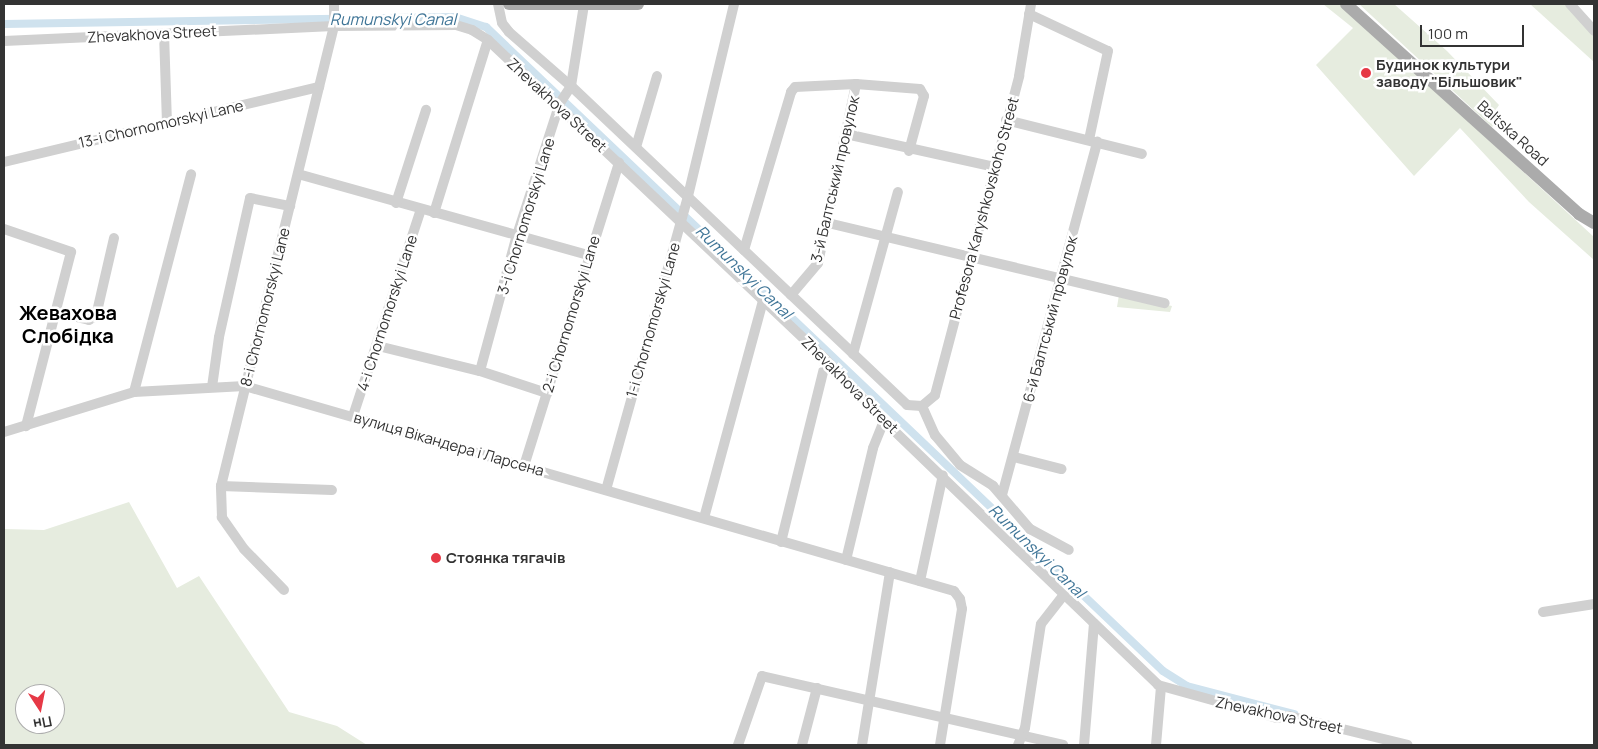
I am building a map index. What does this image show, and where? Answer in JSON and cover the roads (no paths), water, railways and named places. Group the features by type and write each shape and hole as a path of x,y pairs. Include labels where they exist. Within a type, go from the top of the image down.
{"main road":[{"path":"508,4 640,4"},
{"name":"Baltska Road","path":"1346,4 1579,214 1594,223"}],"street":[{"name":"8-i Chornomorskyi Lane","path":"284,590 244,550 222,517 221,486 334,26 334,4"},
{"name":"Zhevakhova Street","path":"498,4 502,23 509,32 636,147 907,404 922,406"},
{"name":"1-i Chornomorskyi Lane","path":"606,490 688,198 734,4"},
{"path":"1570,4 1594,31"},
{"name":"3-i Chornomorskyi Lane","path":"480,372 517,236 560,106 570,87 584,5"},
{"name":"Profesora Karyshkovskoho Street","path":"922,406 934,395 1026,46 1030,9"},
{"name":"6-й Балтський провулок","path":"1002,495 1014,457 1061,279 1093,141 1108,51 1030,9"},
{"name":"Zhevakhova Street","path":"4,41 334,26 456,25 472,30 488,40 619,163 682,219 763,301 826,360 884,421 943,475 1064,595 1161,687 1277,718 1289,716 1408,745"},
{"path":"164,33 167,122"},
{"path":"434,213 488,40"},
{"path":"636,147 657,76"},
{"path":"744,250 791,92 795,87 856,84 924,92 909,151"},
{"name":"3-й Балтський провулок","path":"791,296 818,263 856,84"},
{"name":"13-i Chornomorskyi Lane","path":"4,162 167,122 319,88"},
{"path":"396,203 426,110"},
{"path":"1006,120 1142,154"},
{"path":"846,134 909,151 995,167"},
{"name":"2-i Chornomorskyi Lane","path":"524,466 619,163"},
{"path":"134,392 191,174"},
{"path":"298,174 421,210 589,255"},
{"path":"853,354 887,238 898,192"},
{"path":"212,387 219,337 250,198 290,206"},
{"name":"4-i Chornomorskyi Lane","path":"353,416 378,346 421,210"},
{"path":"828,223 1165,303"},
{"path":"4,229 71,252 26,426"},
{"path":"55,312 89,320 96,316 114,238"},
{"path":"704,518 763,301"},
{"path":"378,346 480,372 547,393"},
{"path":"781,542 826,360"},
{"name":"вулиця Вікандера і Ларсена","path":"4,432 134,392 245,386 954,591 960,599 962,609 943,720"},
{"path":"922,406 935,435 960,465 1002,495 1030,529 1069,550"},
{"path":"846,560 873,448 884,421"},
{"path":"1014,457 1061,469"},
{"path":"920,581 943,475"},
{"path":"221,486 332,490"},
{"path":"862,745 890,572"},
{"path":"1019,741 1025,728 1041,624 1064,595"},
{"path":"1543,612 1594,604"},
{"path":"1084,745 1094,623"},
{"path":"738,745 762,676 869,700 1019,741 1062,745"},
{"path":"1156,745 1161,687"},
{"path":"802,745 816,688"},
{"path":"940,745 943,720"}],"waterway":[{"name":"Rumunskyi Canal","path":"4,24 455,17 486,27 1163,671 1187,686 1294,714"}],"place":[{"name":"Будинок культури заводу \"Більшовик\"","path":"1366,73"},
{"name":"Стоянка тягачів","path":"436,558"}],"district":[{"name":"Жевахова Слобідка","path":"68,324"}]}
